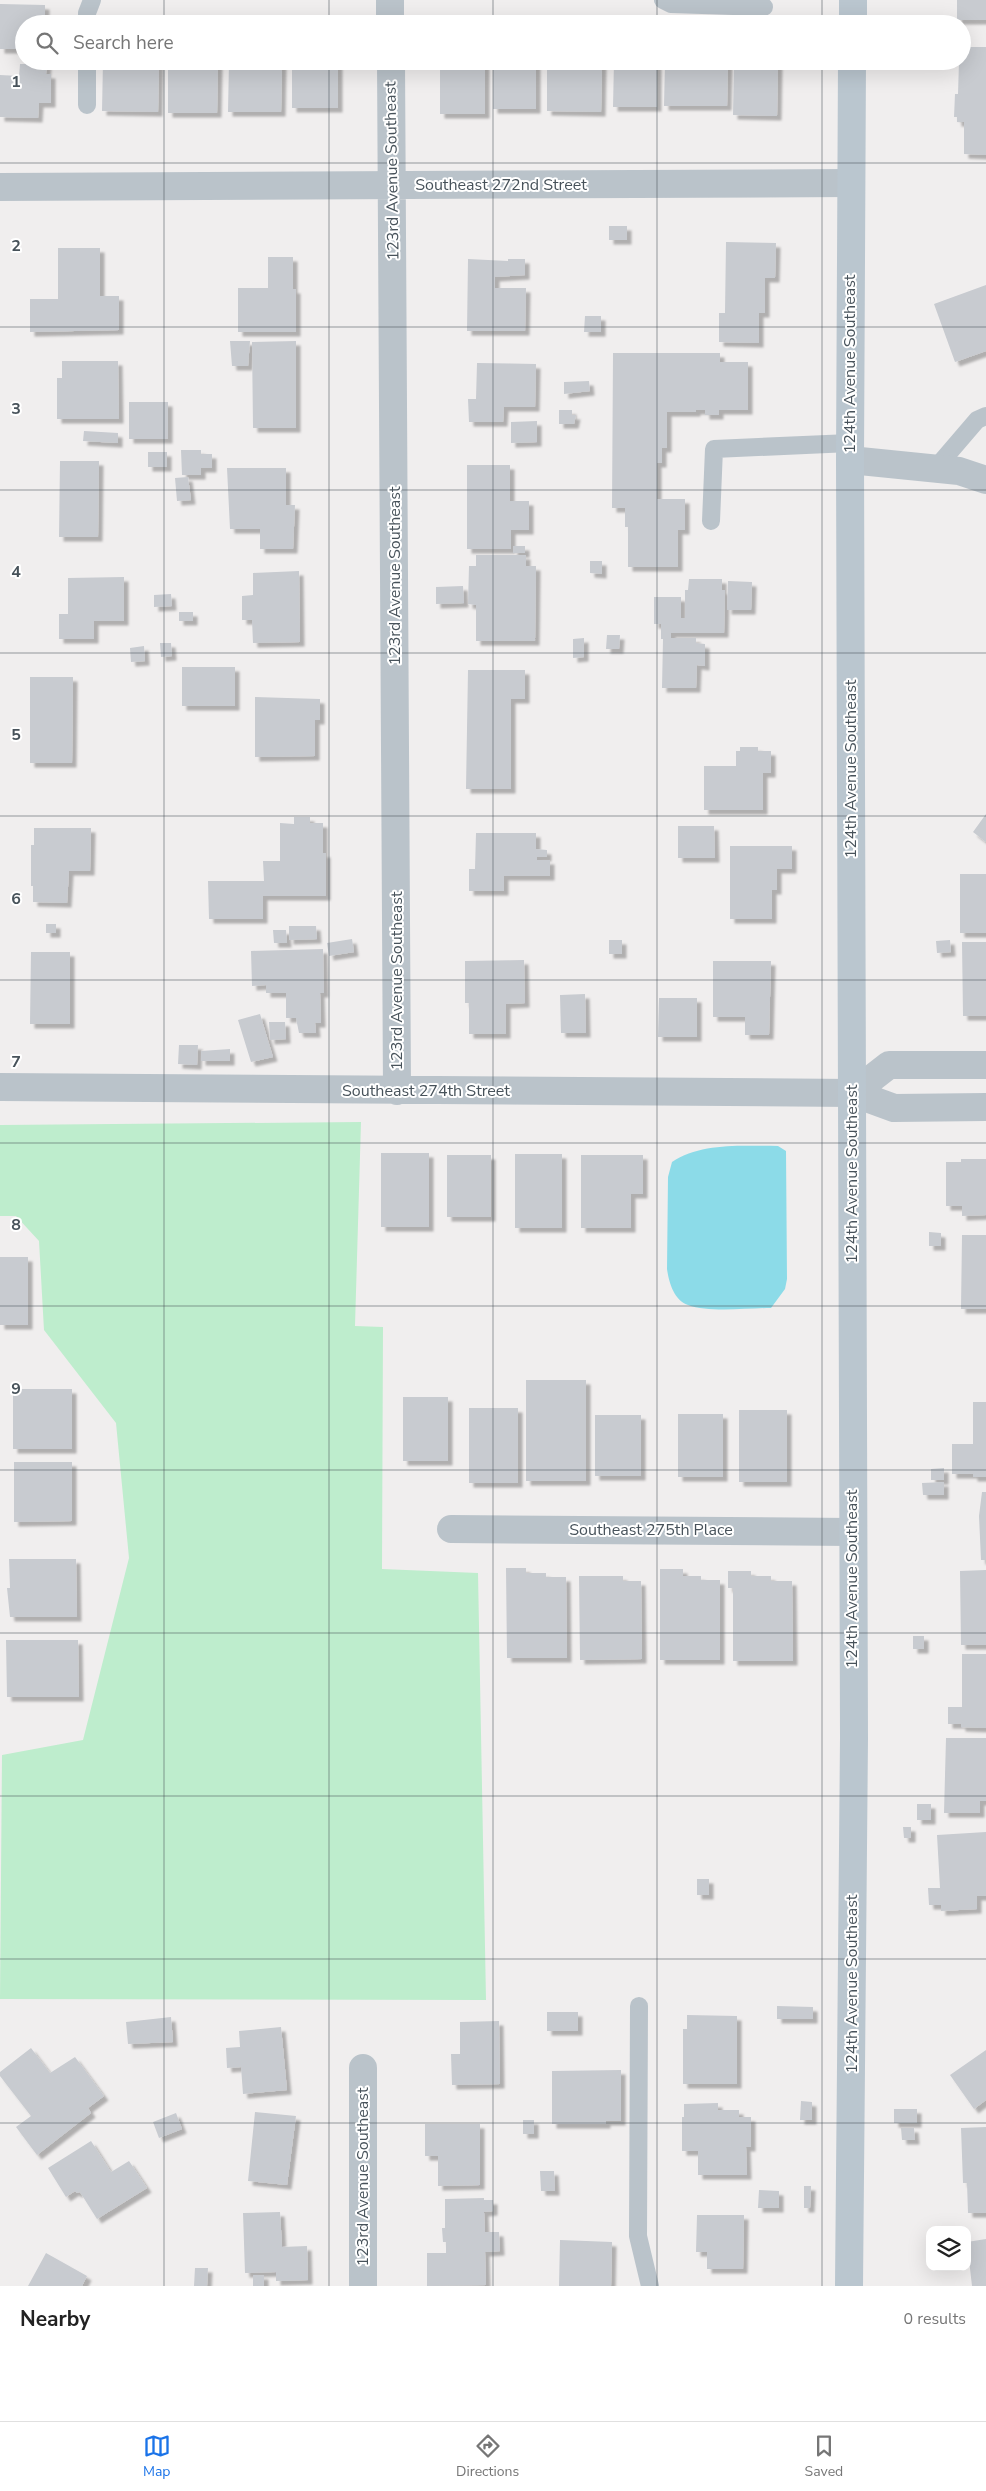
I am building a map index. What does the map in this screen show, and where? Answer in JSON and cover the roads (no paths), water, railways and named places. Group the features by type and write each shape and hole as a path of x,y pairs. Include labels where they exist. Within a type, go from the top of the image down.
{"street":[{"path":"390,0 390,15"},
{"path":"852,15 853,0"},
{"name":"123rd Avenue Southeast","path":"391,70 397,1091"},
{"name":"124th Avenue Southeast","path":"849,2286 854,1748 850,452 852,70"},
{"name":"Southeast 272nd Street","path":"0,187 851,183"},
{"path":"850,452 935,469 959,471 986,480"},
{"path":"853,1093 889,1065 986,1065"},
{"name":"Southeast 274th Street","path":"0,1088 853,1093 894,1108 986,1107"},
{"name":"Southeast 275th Place","path":"451,1529 852,1532"},
{"name":"123rd Avenue Southeast","path":"363,2068 363,2286"}],"lane":[{"path":"87,15 92,0"},
{"path":"663,0 671,4 764,6"},
{"path":"87,70 87,105"},
{"path":"935,469 976,420 986,416"},
{"path":"711,521 714,449 850,452"},
{"path":"638,2006 638,2236 650,2286"}],"water":[{"path":"723,1146 778,1146 786,1151 787,1279 785,1289 771,1308 707,1309 683,1303 673,1290 667,1269 668,1177 672,1162 696,1151 709,1148"}]}
